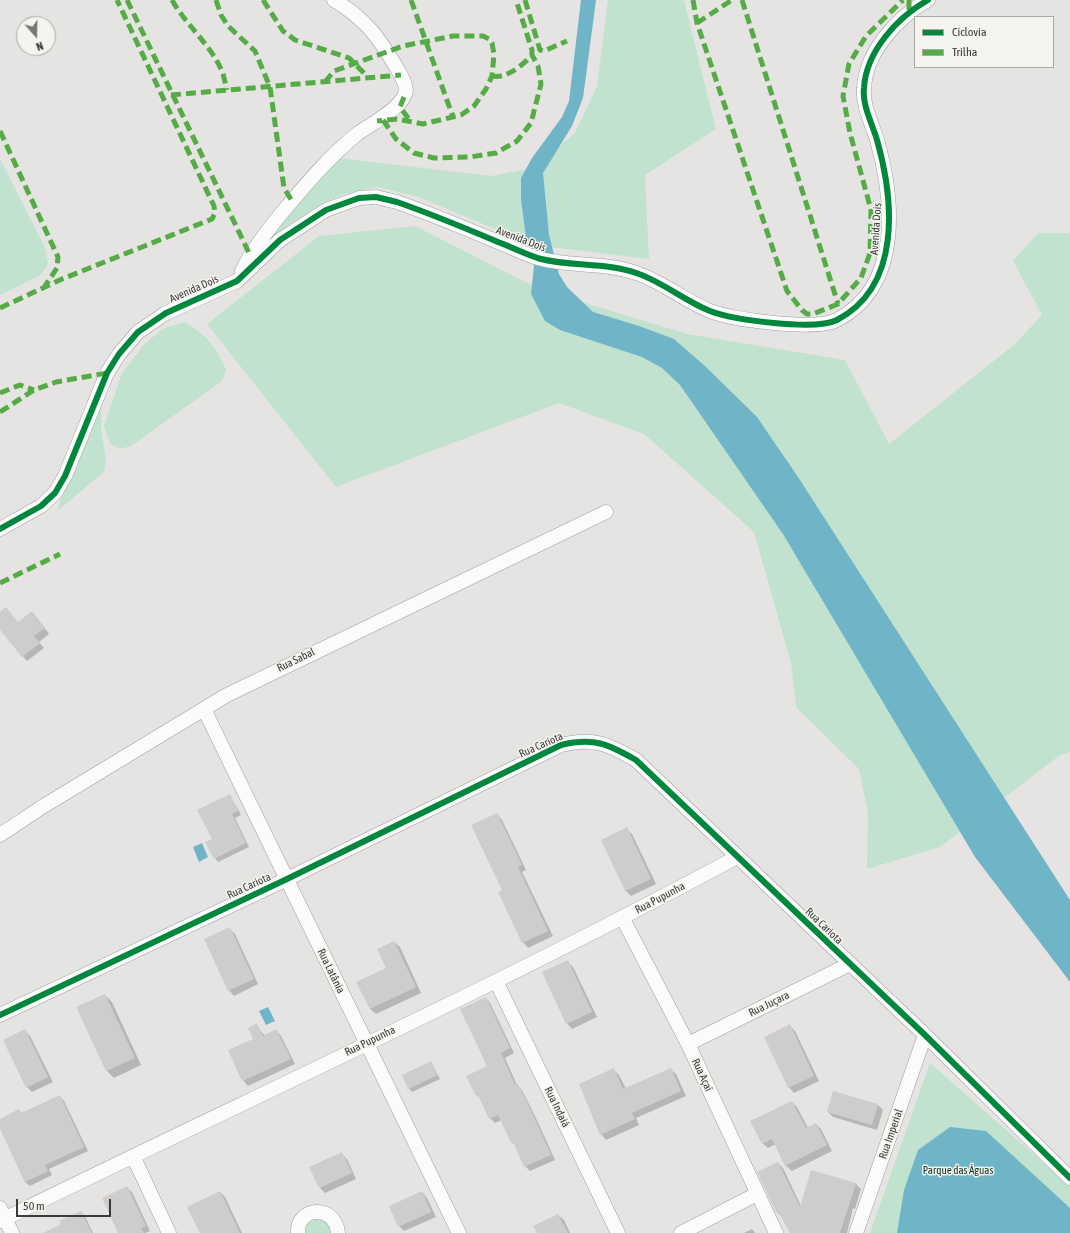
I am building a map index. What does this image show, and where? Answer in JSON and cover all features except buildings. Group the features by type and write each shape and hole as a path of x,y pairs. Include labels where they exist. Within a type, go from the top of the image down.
{"street":[{"path":"237,281 250,255 268,230 327,160 359,133 390,111 404,97 406,91 401,75 389,53 370,27 354,12 334,0"},
{"name":"Avenida Dois","path":"0,529 42,506 55,493 65,476 107,373 119,354 138,332 166,313 237,281 280,240 309,220 343,203 359,198 376,197 415,208 540,259 569,264 622,269 641,274 682,298 710,311 723,315 805,326 833,321 844,316 865,297 878,278 883,265 887,243 889,219 885,174 877,140 863,96 868,70 877,51 890,31 909,12 928,0"},
{"name":"Rua Sabal","path":"0,835 42,807 252,681 606,512"},
{"name":"Rua Latânia","path":"204,709 459,1233"},
{"name":"Rua Cariota","path":"0,1015 287,879 561,745 586,740 599,742 613,747 636,760 925,1035 1070,1178"},
{"name":"Rua Pupunha","path":"2,1216 133,1156 496,981 622,919 737,857"},
{"name":"Rua Açaí","path":"622,919 688,1044 776,1233"},
{"name":"Rua Juçara","path":"688,1044 850,964"},
{"name":"Rua Indaiá","path":"496,981 618,1233"},
{"name":"Rua Imperial","path":"856,1233 925,1035"},
{"path":"133,1156 169,1233"},
{"path":"681,1233 757,1194"},
{"path":"298,1233 300,1222 305,1216 312,1212 320,1211 334,1218 338,1226 338,1233"},
{"path":"2,1216 12,1233"}],"green space":[{"path":"608,0 684,0 716,129 645,175 649,259 534,245 418,197 378,187 343,194 321,204 282,229 249,262 301,196 339,158 491,176 533,168 575,133 597,86"},
{"path":"0,159 45,248 48,264 41,275 0,295"},
{"path":"415,226 539,289 687,334 845,360 889,444 1015,344 1042,315 1013,261 1038,233 1070,233 1070,752 1060,755 940,847 867,869 868,813 859,769 796,707 791,663 754,532 644,434 559,403 336,487 207,324 319,236"},
{"path":"185,322 205,337 215,348 226,370 222,381 131,446 120,449 110,444 104,426 122,373 143,346 162,329"},
{"path":"102,392 101,429 106,459 104,472 57,511"},
{"name":"Parque das Águas","path":"930,1063 1070,1186 1070,1233 870,1233"},
{"path":"316,1217 329,1223 331,1233 306,1233 307,1222"}],"water":[{"path":"581,0 596,0 583,98 572,126 543,173 549,235 559,274 567,287 593,312 639,326 674,339 706,367 757,417 798,477 1070,900 1070,982 975,857 783,534 680,385 662,368 642,357 560,330 545,321 531,294 534,266 527,246 521,199 521,178 532,158 562,117 569,101"},
{"path":"202,843 208,857 199,862 193,847"},
{"path":"268,1007 275,1021 266,1025 259,1011"},
{"name":"Parque das Águas","path":"950,1127 986,1131 1070,1208 1070,1233 897,1233 904,1190 918,1150"}],"marked path":[{"path":"0,308 62,279 212,219 215,213 214,206 117,0"},
{"path":"127,0 250,255"},
{"path":"172,0 216,60 222,71 227,90"},
{"path":"216,0 221,15 228,26 255,51 270,87 284,188 292,201"},
{"path":"263,0 283,31 295,40 349,58 369,78"},
{"path":"411,0 453,117"},
{"path":"492,76 503,76 514,71 532,55 532,50 516,0"},
{"path":"525,0 540,50 544,51 567,41"},
{"path":"693,0 697,23 787,291 807,314 813,314 838,304 861,278 870,253 871,210 850,133 843,96 849,64 866,36 903,0"},
{"path":"697,23 732,0"},
{"path":"742,0 838,304"},
{"path":"909,0 909,12"},
{"path":"325,82 334,71 403,46 453,36 483,36 489,39 492,43 494,54 492,76 486,89 474,106 461,115 423,124 397,119 377,121"},
{"path":"383,120 396,139 414,153 434,158 470,157 496,153 517,141 531,123 541,84 538,66 532,55"},
{"path":"171,95 401,75"},
{"path":"404,97 400,107 411,122"},
{"path":"0,131 58,257 57,268 45,286"},
{"path":"0,412 34,390 56,382 107,373"},
{"path":"0,393 20,385 34,390"},
{"path":"0,583 60,554"}],"cycle path":[{"path":"0,529 41,506 55,493 65,476 107,373 119,354 138,332 166,313 237,281 280,240 326,210 359,198 376,197 397,202 541,259 627,270 657,282 710,311 736,318 793,324 826,323 837,320 858,305 873,286 883,264 888,240 889,214 887,189 877,140 864,101 866,74 877,48 886,36 906,16 928,0"},
{"path":"0,1015 287,879 561,745 592,742 609,746 636,760 925,1035 1070,1178"}]}
